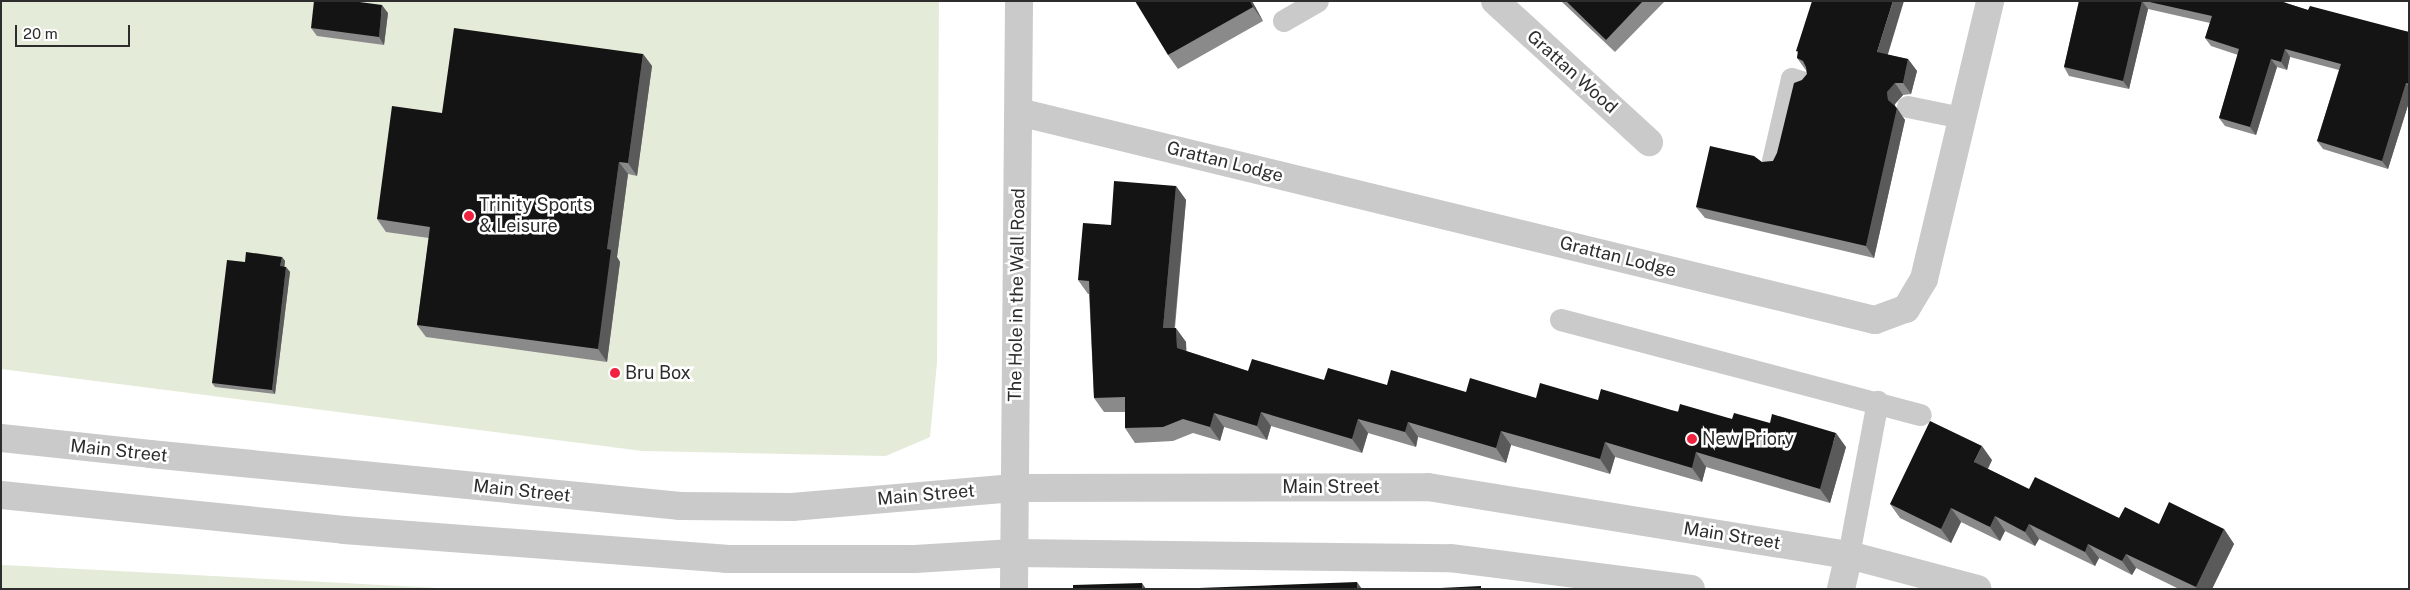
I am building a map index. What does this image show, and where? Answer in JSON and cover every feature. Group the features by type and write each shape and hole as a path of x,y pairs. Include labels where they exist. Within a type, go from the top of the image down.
{"street":[{"name":"The Hole in the Wall Road","path":"1014,589 1019,1"},
{"name":"Grattan Wood","path":"1495,1 1649,142"},
{"name":"Grattan Lodge","path":"1019,112 1875,320 1906,309 1924,280 1990,1"},
{"name":"Main Street","path":"1,438 680,506 792,507 1014,488 1428,486 1849,555 1978,589"},
{"path":"1,495 344,530 726,559 915,559 1013,553 1450,558 1691,589"},
{"path":"1841,589 1849,555"}],"lane":[{"path":"1284,21 1318,1"},
{"path":"1773,161 1792,79 1802,82"},
{"path":"1908,107 1962,118"},
{"path":"1561,320 1878,402 1921,415"},
{"path":"1849,555 1878,402"}],"green space":[{"name":"Trinity Sports & Leisure","path":"1,1 939,1 937,363 930,437 886,456 642,451 1,369"},
{"path":"1,565 4,565 457,589 1,589"}],"building":[{"path":"314,1 352,1 382,5 379,37 311,28"},
{"path":"1135,1 1250,1 1253,7 1168,55"},
{"path":"1566,1 1643,1 1606,40"},
{"path":"1812,1 1893,1 1877,52 1908,59 1903,83 1895,83 1887,92 1888,100 1897,108 1866,246 1696,207 1710,146 1754,156 1762,162 1773,161 1777,153 1794,83 1802,80 1807,74 1803,61 1797,58 1798,51 1796,51"},
{"path":"2079,1 2142,1 2123,81 2064,67"},
{"path":"2145,1 2280,1 2308,10 2310,6 2409,32 2409,84 2406,83 2382,161 2317,141 2341,64 2285,49 2281,62 2271,59 2250,127 2219,118 2239,49 2205,38 2212,16"},
{"path":"454,28 643,54 628,163 619,162 607,249 611,250 598,349 417,325 430,227 377,219 392,106 442,113"},
{"path":"1114,181 1176,186 1163,328 1176,328 1177,348 1248,371 1252,359 1324,380 1328,368 1387,385 1391,370 1466,392 1470,378 1536,398 1540,383 1598,400 1601,389 1678,412 1680,404 1732,419 1734,413 1770,423 1772,414 1836,433 1820,489 1696,452 1692,468 1605,442 1600,459 1501,431 1496,448 1408,422 1405,432 1358,419 1352,439 1261,412 1257,426 1214,413 1210,427 1183,419 1163,427 1125,428 1125,397 1094,398 1089,281 1078,280 1083,223 1111,225"},
{"path":"246,252 282,257 280,266 286,267 272,390 212,383 227,260 245,262"},
{"path":"1930,421 1982,446 1974,462 2029,489 2035,477 2119,518 2125,507 2159,524 2169,502 2224,529 2196,587 2126,554 2122,561 2088,544 2085,552 2029,524 2025,532 1995,516 1990,527 1951,508 1941,529 1890,504"},
{"path":"1357,582 1357,589 1172,589"},
{"path":"1142,583 1142,589 1073,589 1073,585"},
{"path":"1481,586 1481,589 1420,589"}],"place":[{"name":"Trinity Sports & Leisure","path":"469,216"},
{"name":"Bru Box","path":"615,373"},
{"name":"New Priory","path":"1692,439"}]}
